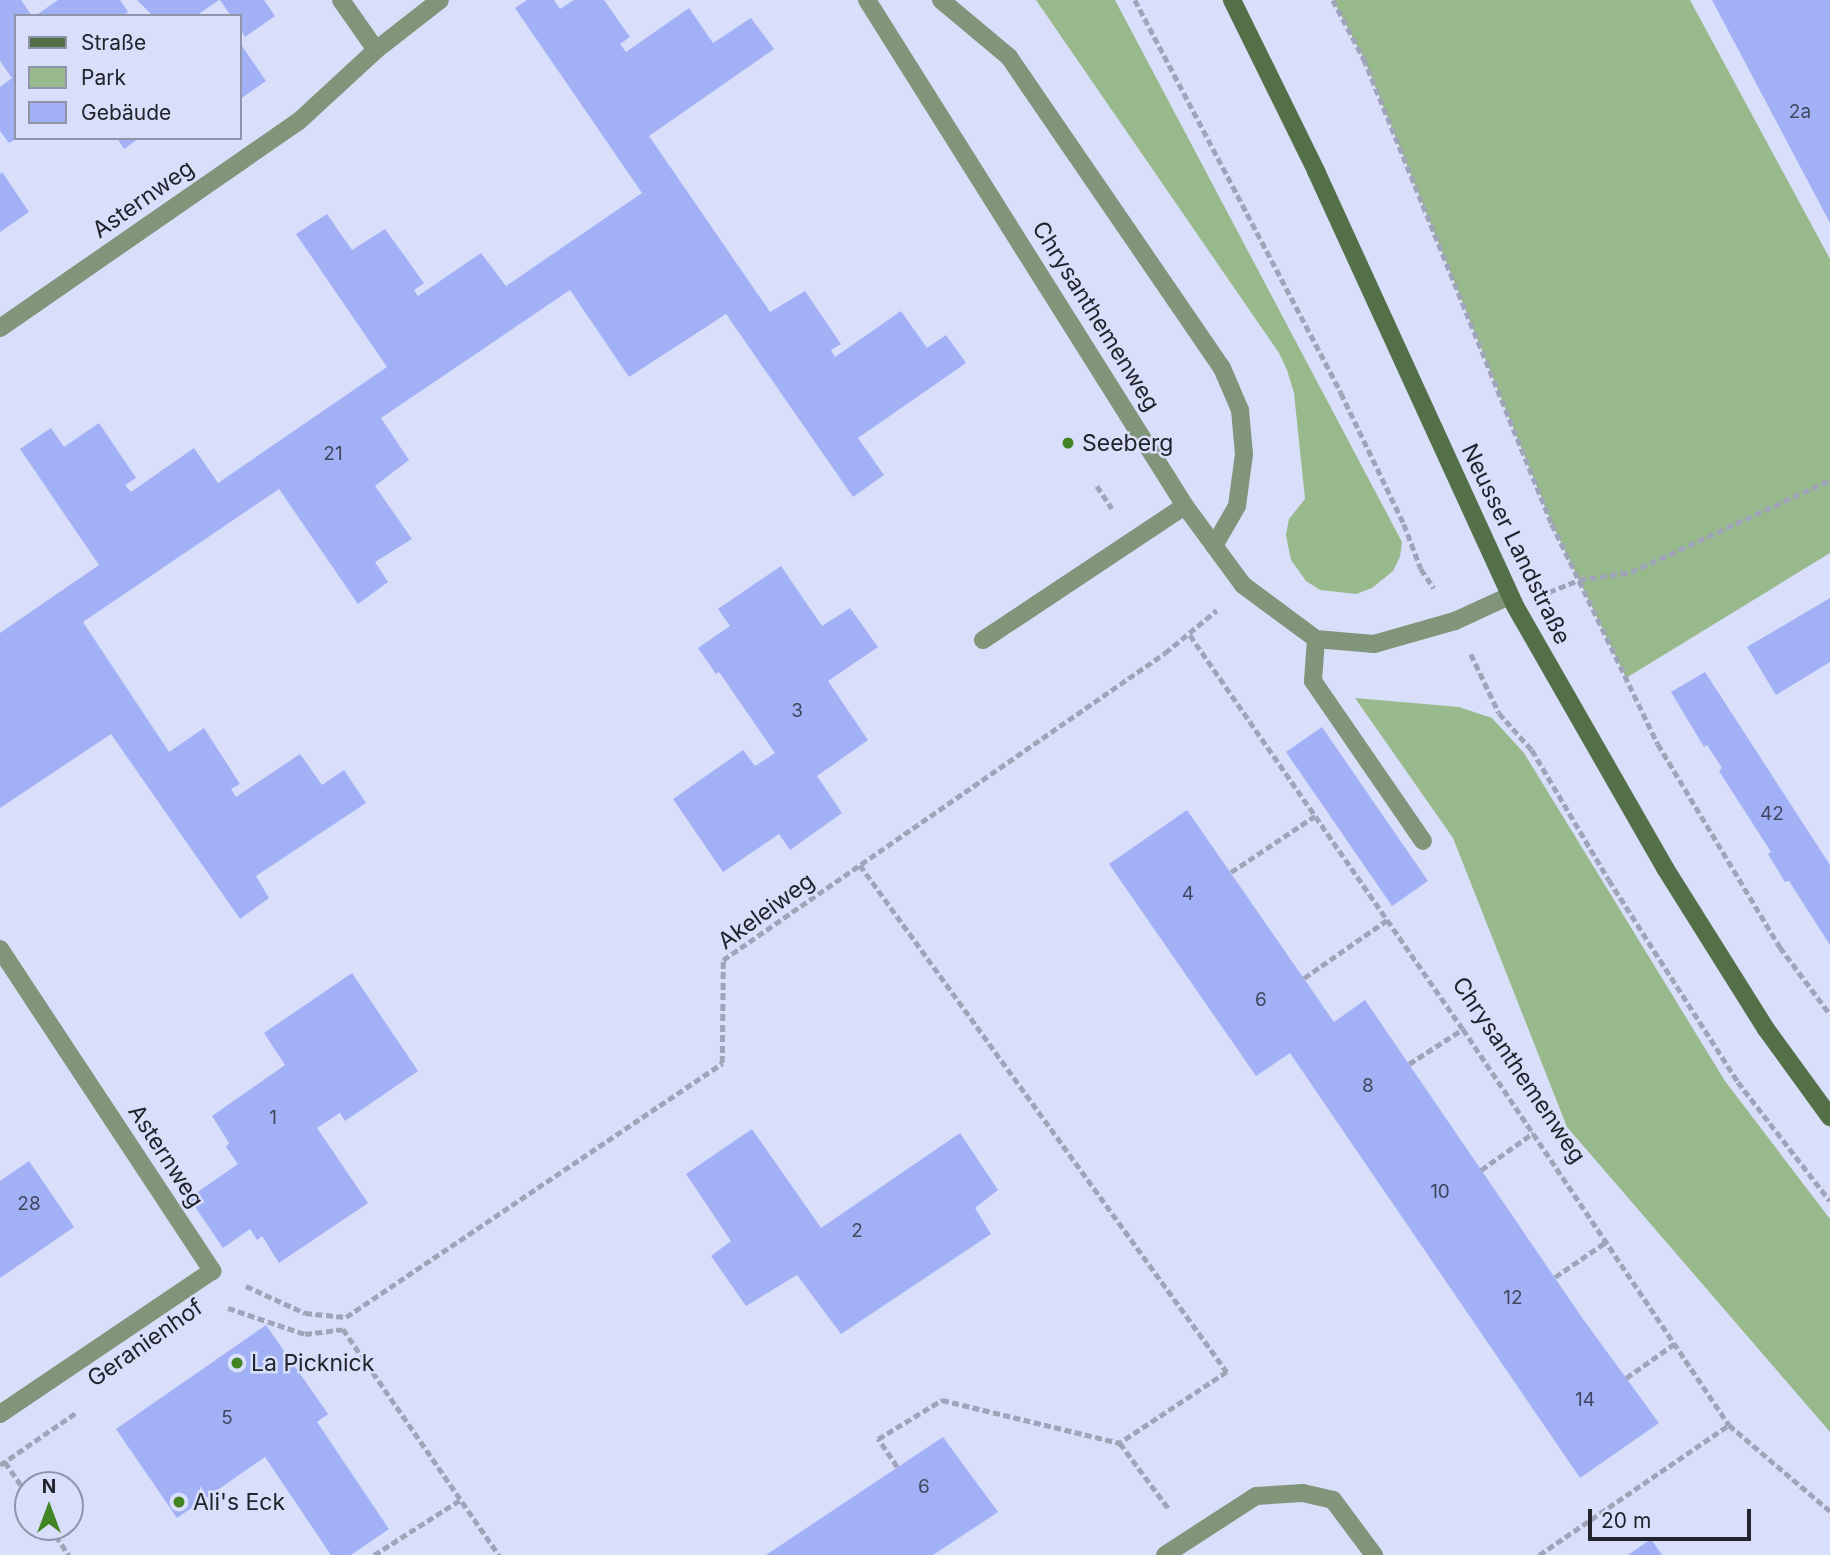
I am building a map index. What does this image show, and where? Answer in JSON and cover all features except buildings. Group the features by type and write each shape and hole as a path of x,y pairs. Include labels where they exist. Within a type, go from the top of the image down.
{"main road":[{"name":"Neusser Landstraße","path":"1232,0 1316,172 1512,601 1665,868 1766,1029 1830,1116"}],"street":[{"path":"341,0 376,50"},
{"name":"Asternweg","path":"0,328 298,122 376,50 440,0"},
{"name":"Chrysanthemenweg","path":"867,0 1185,506 1243,585 1316,639"},
{"path":"940,0 1009,57 1222,368 1240,410 1244,454 1237,506 1214,545"},
{"path":"983,640 1185,506"},
{"path":"1423,841 1313,681 1316,639 1374,644 1455,621 1512,601"},
{"name":"Asternweg","path":"0,950 212,1271"},
{"path":"0,1414 212,1271"},
{"path":"1165,1555 1256,1496 1303,1493 1334,1500 1374,1555"}],"path":[{"path":"1333,0 1364,59 1552,524 1658,744 1780,947 1830,1014"},
{"path":"1512,601 1579,580 1631,572 1830,480"},
{"name":"Akeleiweg","path":"212,1271 305,1314 346,1317 722,1063 723,960 1190,635 1243,585"},
{"name":"Chrysanthemenweg","path":"1190,635 1463,1029 1729,1425 1830,1511"},
{"path":"1231,872 1315,816"},
{"path":"860,865 1227,1372 1120,1443"},
{"path":"1304,978 1387,920"},
{"path":"1409,1064 1463,1029"},
{"path":"1481,1170 1533,1133"},
{"path":"1555,1277 1606,1242"},
{"name":"Geranienhof","path":"215,1315 226,1307 305,1334 343,1329 460,1500"},
{"path":"1626,1378 1674,1343"},
{"path":"897,1467 878,1439 942,1399 1120,1443 1190,1538"},
{"name":"Geranienhof","path":"14,1478 3,1464 83,1408"},
{"path":"1539,1555 1729,1425"},
{"path":"374,1555 460,1500 499,1555"}],"green space":[{"path":"1036,0 1115,0 1402,542 1400,557 1393,571 1372,588 1356,594 1320,590 1306,581 1291,560 1286,535 1289,519 1305,499 1294,393 1287,370 1279,353"},
{"path":"1333,0 1690,0 1830,259 1830,553 1626,678 1552,524 1364,59"},
{"path":"1355,698 1459,707 1492,718 1524,753 1725,1081 1830,1219 1830,1432 1567,1127 1453,838"}],"place":[{"name":"Seeberg","path":"1068,443"},
{"name":"La Picknick","path":"237,1363"},
{"name":"Ali's Eck","path":"179,1502"}]}
